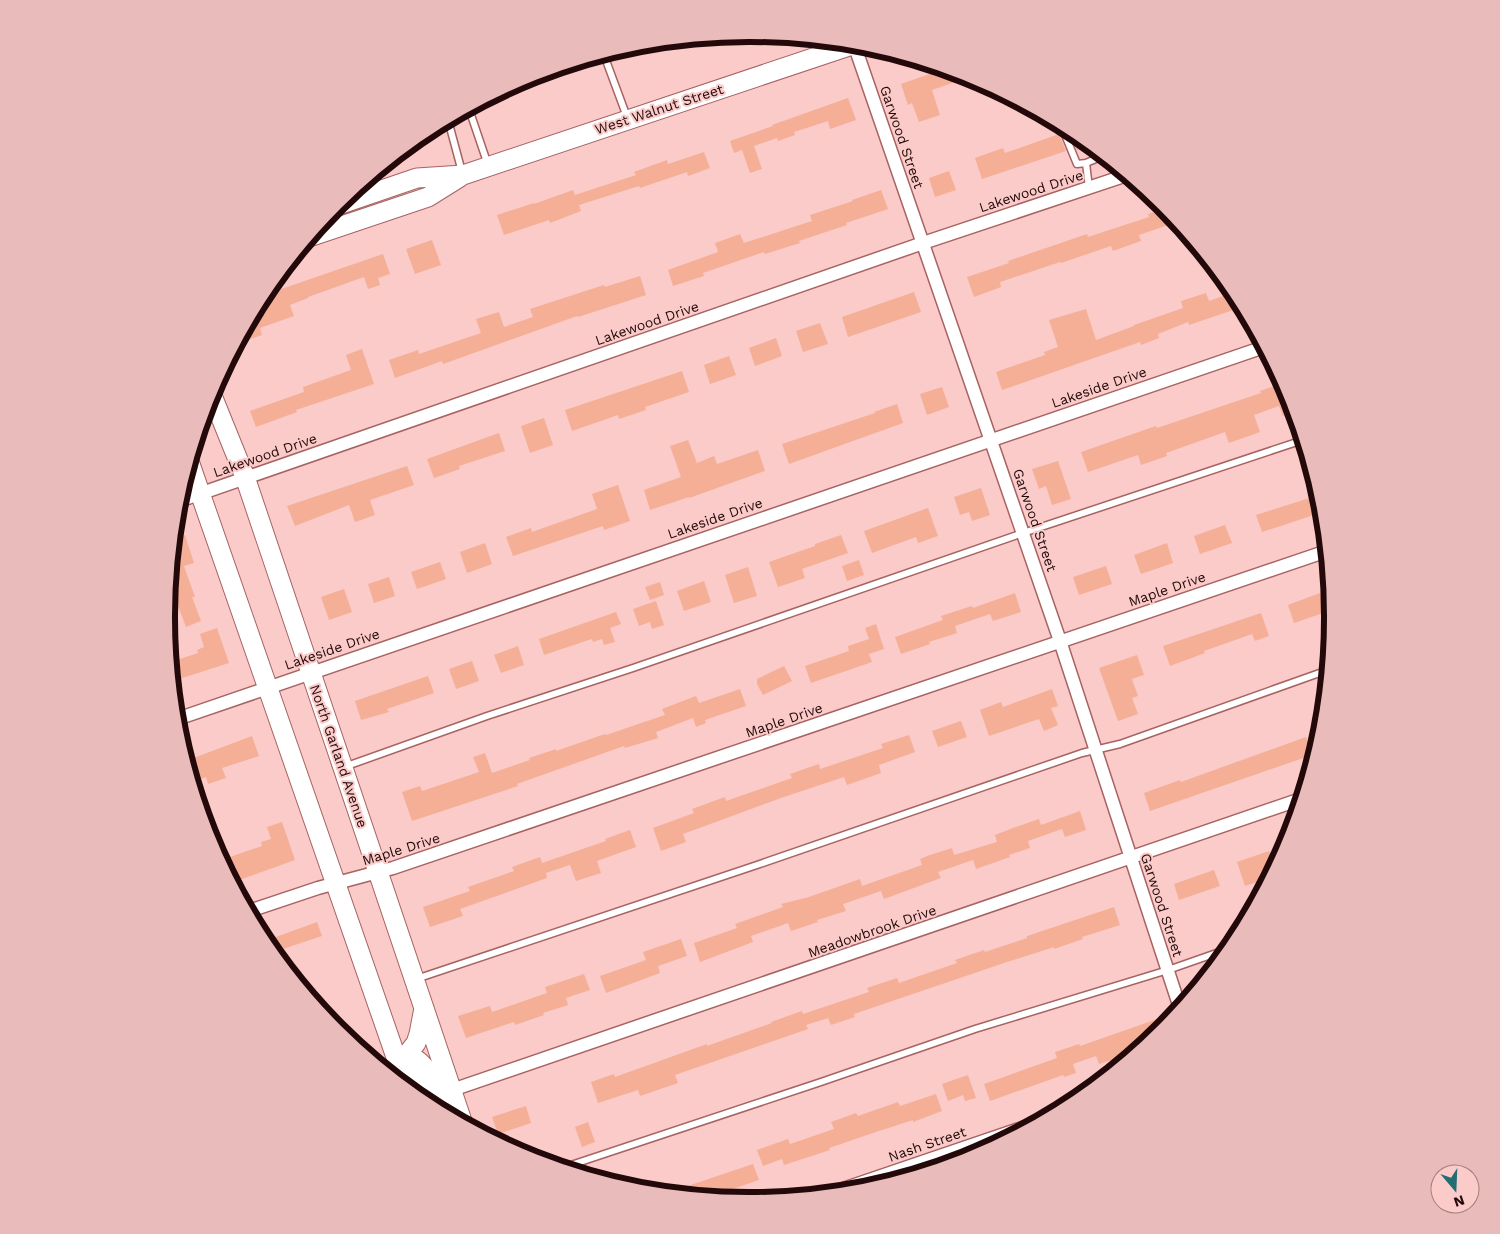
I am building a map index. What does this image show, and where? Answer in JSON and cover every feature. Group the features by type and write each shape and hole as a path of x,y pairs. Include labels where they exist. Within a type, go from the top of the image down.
{"main road":[{"name":"West Walnut Street","path":"324,232 428,197 463,175 488,166 838,50"},
{"name":"West Walnut Street","path":"357,199 417,178 463,175"},
{"name":"North Garland Avenue","path":"216,405 245,478 459,1113"},
{"path":"194,474 336,883 393,1067"},
{"path":"393,1067 416,1043 424,1008"},
{"path":"393,1067 415,1059 420,1061 431,1076 452,1090 440,1101"}],"street":[{"name":"Garwood Street","path":"858,53 1060,641 1178,1001"},
{"name":"Lakewood Drive","path":"189,497 923,243 1120,177"},
{"name":"Lakeside Drive","path":"185,716 1258,349"},
{"name":"Maple Drive","path":"255,909 336,883 379,873 1321,553"},
{"name":"Meadowbrook Drive","path":"452,1090 1294,801"},
{"name":"Nash Street","path":"882,1176 987,1140"}],"lane":[{"path":"606,61 628,120"},
{"path":"470,115 488,166"},
{"path":"450,127 463,175"},
{"path":"1066,137 1077,164 1097,159"},
{"path":"1086,163 1089,188"},
{"path":"343,767 1023,533 1297,442"},
{"path":"415,980 1082,753 1120,744 1322,672"},
{"path":"574,1164 975,1029 1168,970 1216,953"}],"building":[{"path":"934,73 957,81 932,90 940,115 919,122 912,103 908,105 901,84"},
{"path":"848,98 856,120 830,129 828,121 794,132 795,135 778,141 777,138 754,146 762,169 750,173 742,150 734,153 730,141"},
{"path":"1059,134 1066,151 982,179 975,158 1003,148 1005,153"},
{"path":"1074,142 1082,148 1077,150"},
{"path":"704,152 710,168 688,176 687,172 640,188 639,186 579,205 581,211 550,223 549,220 504,235 497,215 573,190 575,195 636,175 634,172 667,160 668,164"},
{"path":"949,171 956,190 935,197 929,178"},
{"path":"881,190 888,209 799,241 800,243 765,254 764,252 703,273 704,276 673,286 668,270 718,252 715,243 740,234 744,243 812,221 810,215"},
{"path":"1156,211 1169,225 1139,235 1141,241 1113,251 1111,246 1000,282 1001,287 974,297 967,277 1087,234 1088,237 1149,217 1148,214"},
{"path":"432,240 441,265 415,274 406,249"},
{"path":"383,254 390,274 378,278 380,285 368,289 364,277 290,305 294,316 260,328 262,335 247,340 277,290"},
{"path":"640,276 646,295 577,316 443,364 442,361 395,378 389,360 418,350 419,354 481,333 476,319 499,312 504,327 533,317 530,309 604,285 605,287"},
{"path":"914,292 921,312 848,337 842,317"},
{"path":"1206,293 1209,301 1226,295 1235,309 1189,325 1188,322 1158,334 1159,338 1141,345 1140,342 1002,390 996,372 1045,355 1044,352 1058,347 1049,320 1086,309 1096,340 1183,308 1181,301"},
{"path":"820,323 828,344 803,352 796,331"},
{"path":"776,338 782,356 755,366 749,348"},
{"path":"362,349 374,384 296,410 297,412 256,427 250,411 304,392 303,387 351,370 346,355"},
{"path":"729,356 736,375 710,384 704,365"},
{"path":"682,371 689,392 645,407 646,410 619,419 618,415 572,431 565,410"},
{"path":"1276,386 1287,414 1283,416 1279,406 1254,415 1260,432 1229,443 1225,432 1166,453 1167,456 1141,465 1138,455 1088,472 1081,452 1261,393 1260,391"},
{"path":"942,387 949,407 927,415 920,394"},
{"path":"897,404 903,423 789,464 782,444"},
{"path":"544,418 553,445 530,453 521,426"},
{"path":"499,433 505,451 459,466 460,469 434,478 427,459"},
{"path":"688,440 697,463 714,456 717,464 758,450 765,471 650,510 644,490 681,477 670,446"},
{"path":"1058,461 1071,499 1052,505 1046,486 1039,489 1032,469"},
{"path":"407,466 414,485 370,500 375,515 355,522 349,505 295,526 287,506"},
{"path":"618,485 630,521 604,530 603,526 513,556 506,537 531,528 532,532 597,509 592,494"},
{"path":"981,488 990,515 972,521 969,512 960,515 954,497"},
{"path":"1311,497 1315,515 1262,532 1256,515"},
{"path":"928,508 938,536 918,543 916,537 872,553 864,531"},
{"path":"1225,525 1232,543 1200,554 1194,536"},
{"path":"185,535 194,563 184,566 195,597 192,597 201,621 186,627 176,603 181,536"},
{"path":"841,535 848,553 802,569 805,578 778,587 769,562"},
{"path":"485,543 492,564 467,573 460,552"},
{"path":"1167,543 1173,563 1141,574 1134,555"},
{"path":"859,560 864,575 847,581 842,566"},
{"path":"440,562 446,579 417,589 411,572"},
{"path":"1106,566 1112,584 1079,595 1073,577"},
{"path":"748,567 757,596 734,603 725,575"},
{"path":"389,577 395,596 374,603 368,584"},
{"path":"704,581 711,602 684,611 677,591"},
{"path":"660,582 664,595 650,600 645,587"},
{"path":"344,589 352,612 329,620 321,597"},
{"path":"1015,593 1021,612 993,621 990,614 955,626 957,633 901,654 895,637 943,620 941,616 972,606 973,608"},
{"path":"1320,593 1324,613 1294,623 1288,605"},
{"path":"656,601 664,625 652,629 650,622 639,626 633,609"},
{"path":"616,612 621,624 610,628 615,642 604,645 602,639 593,642 592,639 544,655 539,639"},
{"path":"1261,613 1269,636 1255,641 1252,634 1204,651 1205,653 1170,666 1163,646"},
{"path":"876,624 884,649 869,654 872,662 811,683 805,666 849,651 848,646 869,639 865,628"},
{"path":"217,628 229,663 179,679 177,660 198,653 197,650 204,647 200,634"},
{"path":"518,646 524,665 501,673 494,655"},
{"path":"1137,655 1144,675 1132,679 1138,696 1132,698 1138,714 1118,721 1099,668"},
{"path":"472,661 479,681 456,689 449,669"},
{"path":"784,666 792,681 763,695 757,684 757,679"},
{"path":"428,676 434,693 387,709 389,712 361,720 355,701"},
{"path":"740,689 746,706 705,720 706,723 696,727 693,718 656,732 658,738 625,748 624,746 517,784 518,786 412,821 402,792 420,786 422,791 479,772 473,757 485,753 492,773 530,760 529,758 665,715 662,709 696,696 699,703"},
{"path":"1052,689 1058,706 1051,708 1058,725 1044,731 1039,719 989,736 980,710 1001,702 1003,707"},
{"path":"961,721 967,737 938,747 932,731"},
{"path":"909,735 915,752 879,765 881,773 847,785 844,777 781,798 683,834 686,842 661,851 653,828 694,813 692,809 725,797 726,801 792,778 790,774 819,764 820,769 883,748 881,744"},
{"path":"252,736 259,756 222,768 226,778 208,784 206,777 199,780 193,758"},
{"path":"1306,737 1309,747 1307,757 1150,811 1144,793 1180,780 1181,782"},
{"path":"1080,811 1086,830 1065,837 1062,829 1028,841 1030,848 1009,855 1010,857 976,869 973,860 938,872 941,878 884,899 881,891 843,904 846,911 817,920 818,922 791,931 788,923 751,936 753,942 700,962 694,943 737,928 735,924 783,907 781,904 809,897 860,879 862,886 922,865 920,859 930,855 952,848 954,855 997,842 995,835 1013,828 1039,819 1041,825"},
{"path":"282,822 295,860 240,880 229,857 262,846 261,842 271,839 267,827"},
{"path":"630,830 636,847 597,861 601,873 576,881 570,865 546,873 547,878 460,909 463,916 430,927 423,907 470,891 468,887 514,871 512,867 540,857 542,863 606,841 605,839"},
{"path":"1269,851 1271,857 1260,881 1245,886 1237,862"},
{"path":"1214,870 1220,886 1179,900 1174,884"},
{"path":"1114,907 1120,925 1082,937 1083,939 1054,949 1054,947 1007,962 854,1014 855,1017 831,1025 828,1018 806,1025 808,1029 675,1075 678,1083 640,1096 638,1090 598,1103 591,1082 614,1074 615,1077 802,1011 803,1014 869,992 867,988 897,978 899,983 957,963 955,960 1027,938 1027,936"},
{"path":"317,922 322,936 282,949 273,938"},
{"path":"681,939 687,956 658,966 660,973 606,993 600,976 646,960 643,952"},
{"path":"584,974 590,990 566,998 568,1005 515,1025 514,1022 466,1038 458,1016 490,1006 492,1012 547,993 545,987"},
{"path":"1161,1018 1134,1044 1127,1046 1128,1050 1118,1058 1099,1064 1096,1056 1073,1064 1076,1073 1064,1077 1063,1075 990,1101 984,1084 1057,1058 1055,1052 1079,1044 1080,1046"},
{"path":"968,1075 976,1098 965,1101 963,1095 948,1101 942,1084"},
{"path":"936,1094 942,1111 829,1148 830,1150 784,1165 782,1159 763,1166 757,1150 788,1139 790,1144 834,1129 831,1122 856,1113 858,1116 898,1102 900,1106"},
{"path":"526,1106 531,1123 499,1134 492,1117"},
{"path":"588,1122 595,1142 582,1147 575,1127"},
{"path":"753,1164 759,1180 727,1191 683,1188"}]}
